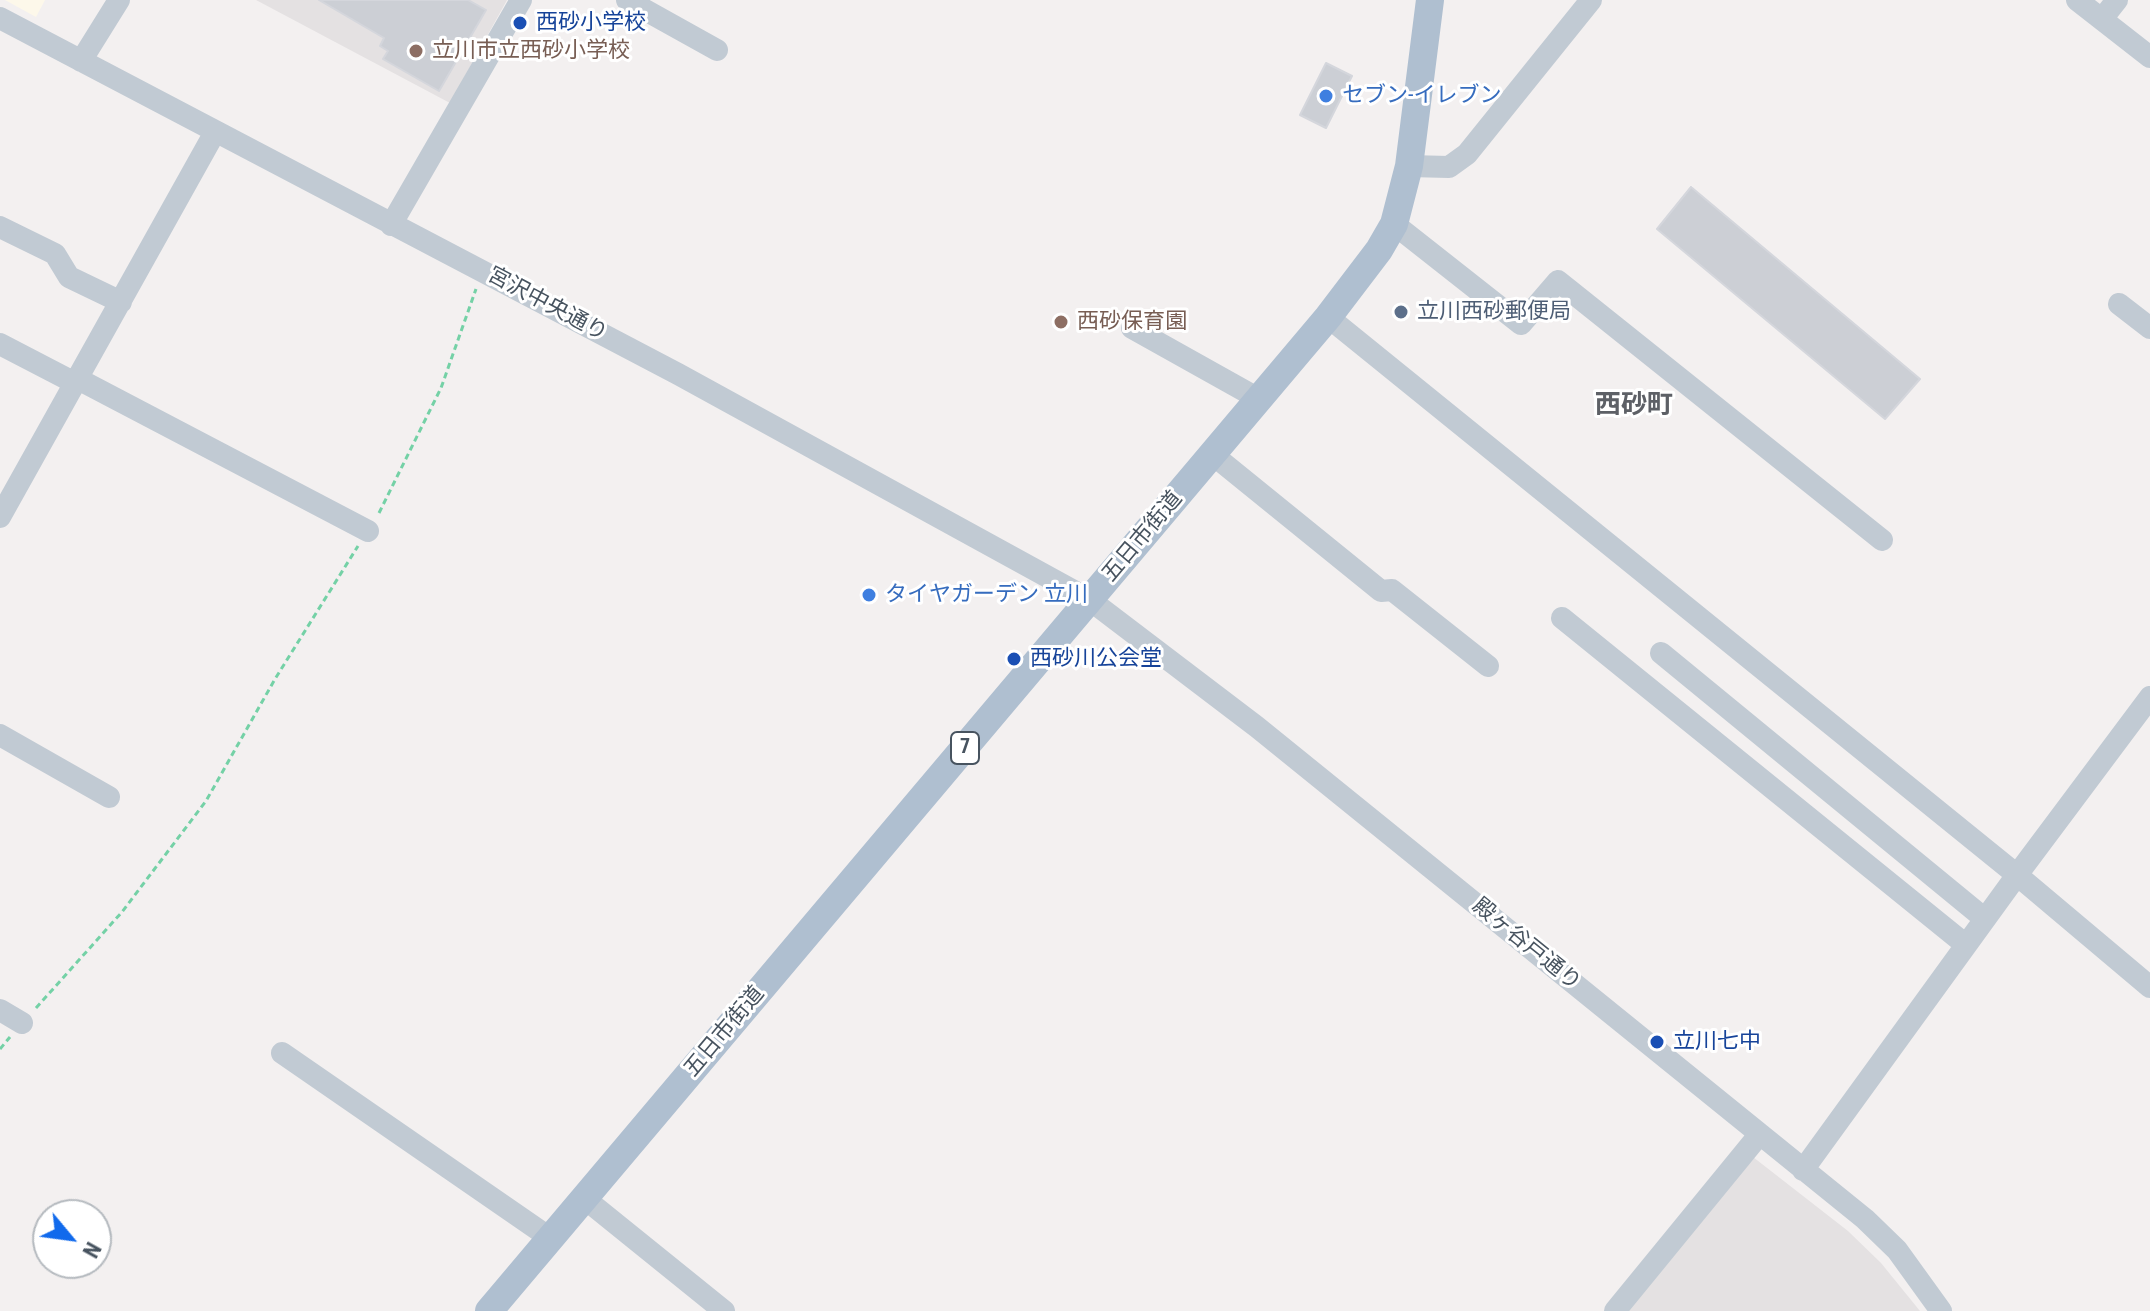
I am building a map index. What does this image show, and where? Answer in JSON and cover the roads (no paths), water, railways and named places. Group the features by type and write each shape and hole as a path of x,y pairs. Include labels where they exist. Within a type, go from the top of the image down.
{"main road":[{"name":"五日市街道","path":"489,1311 1328,317 1379,250 1394,224 1409,166 1430,0"}],"street":[{"path":"81,61 119,0"},
{"path":"391,225 521,0"},
{"path":"627,0 717,50"},
{"path":"1409,166 1449,167 1467,154 1591,0"},
{"path":"2077,0 2150,57"},
{"path":"2102,19 2117,0"},
{"name":"宮沢中央通り","path":"0,18 760,418 1090,600"},
{"path":"0,517 215,132"},
{"path":"1394,224 1521,324 1558,281 1882,540"},
{"path":"0,227 55,254 69,277 121,302"},
{"path":"2119,304 2150,328"},
{"path":"1328,317 2017,875 2150,987"},
{"path":"1132,328 1259,399"},
{"path":"0,344 368,531"},
{"path":"1212,454 1381,591 1392,590 1488,666"},
{"name":"殿ヶ谷戸通り","path":"1090,600 1257,727 1865,1219 1897,1250 1941,1311"},
{"path":"1562,618 1966,945"},
{"path":"1661,653 1985,919"},
{"path":"1803,1170 2150,697"},
{"path":"1695,726 1717,699"},
{"path":"0,735 31,743 109,797"},
{"path":"0,1010 22,1023"},
{"path":"282,1053 550,1238"},
{"path":"1615,1311 1759,1135"},
{"path":"584,1198 724,1311"}],"place":[{"name":"西砂小学校","path":"520,23"},
{"name":"立川市立西砂小学校","path":"416,51"},
{"name":"セブン-イレブン","path":"1326,96"},
{"name":"立川西砂郵便局","path":"1401,312"},
{"name":"西砂保育園","path":"1061,322"},
{"name":"タイヤガーデン 立川","path":"869,595"},
{"name":"西砂川公会堂","path":"1014,659"},
{"name":"立川七中","path":"1657,1042"}],"district":[{"name":"西砂町","path":"1634,406"}]}
